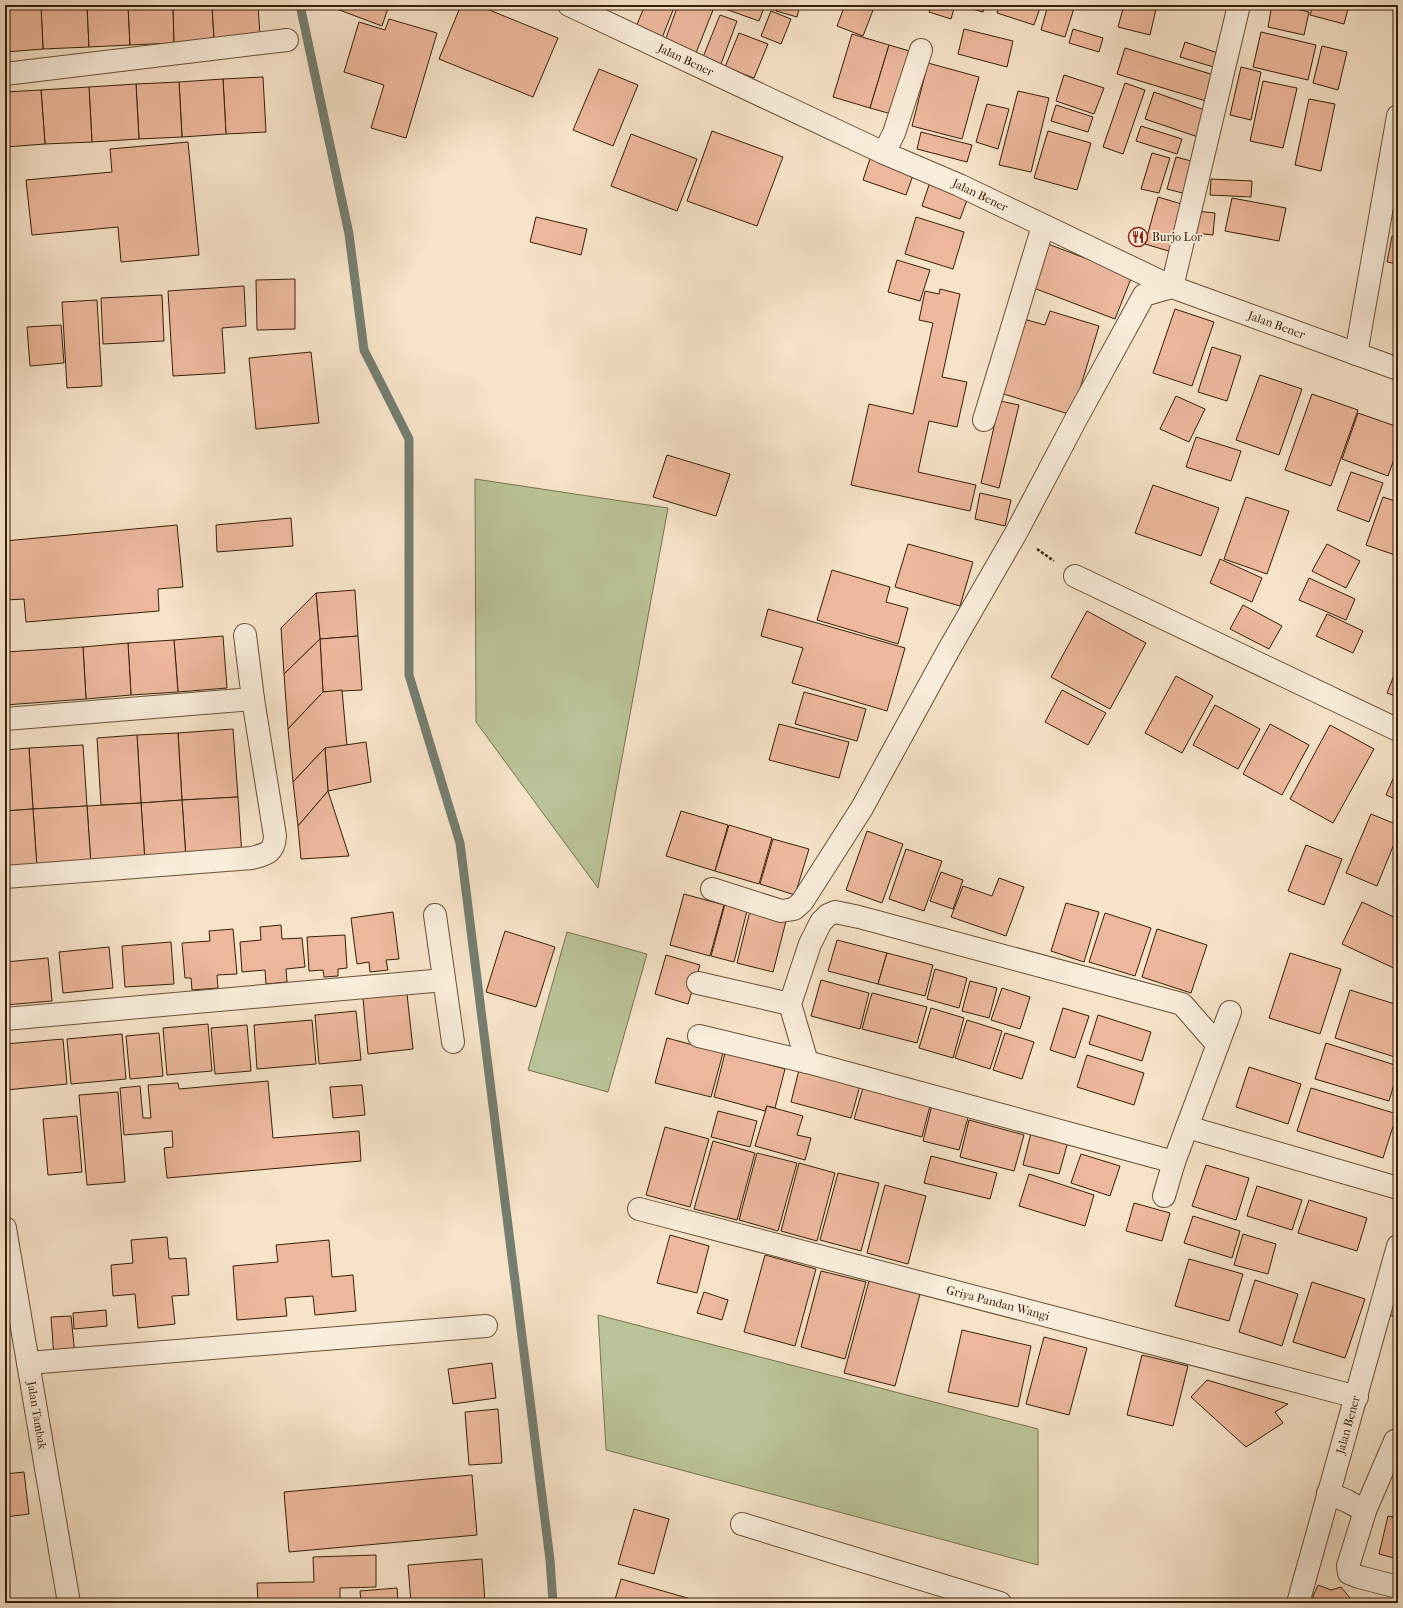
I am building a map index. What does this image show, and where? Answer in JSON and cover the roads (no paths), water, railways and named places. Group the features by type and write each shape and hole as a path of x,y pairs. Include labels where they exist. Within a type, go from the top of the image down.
{"street":[{"name":"Jalan Bener","path":"569,5 884,153 959,185 1172,287 1398,369"},
{"path":"712,889 781,911 794,908 802,902 862,808 948,651 1016,533 1144,295 1172,287 1239,5"},
{"path":"5,74 287,40"},
{"path":"884,153 894,133 921,50"},
{"path":"1356,354 1398,116"},
{"path":"984,420 1043,226"},
{"path":"1075,576 1398,730"},
{"path":"5,877 252,858 271,851 274,846 275,836 253,699 245,635"},
{"path":"5,719 253,699"},
{"path":"807,1062 790,1004 810,944 821,922 828,915 835,912 1182,1004 1217,1044"},
{"path":"435,915 453,1042"},
{"path":"5,1019 444,980"},
{"path":"698,983 790,1004"},
{"path":"1164,1196 1174,1162 1230,1012"},
{"path":"699,1036 807,1062 1174,1162"},
{"path":"1187,1127 1398,1188"},
{"name":"Griya Pandan Wangi","path":"639,1209 1357,1397"},
{"name":"Jalan Tambak","path":"5,1228 69,1603"},
{"name":"Jalan Bener","path":"1298,1603 1328,1493 1357,1397 1398,1246"},
{"path":"28,1363 486,1326"},
{"path":"1398,1440 1395,1441 1365,1511 1348,1566 1349,1573 1398,1587"},
{"path":"1328,1493 1365,1511"},
{"path":"742,1524 1000,1603"}],"waterway":[{"path":"300,5 349,234 364,350 409,439 409,675 460,843 550,1560 553,1603"}],"place":[{"name":"Burjo Lor","path":"1138,237"}]}
